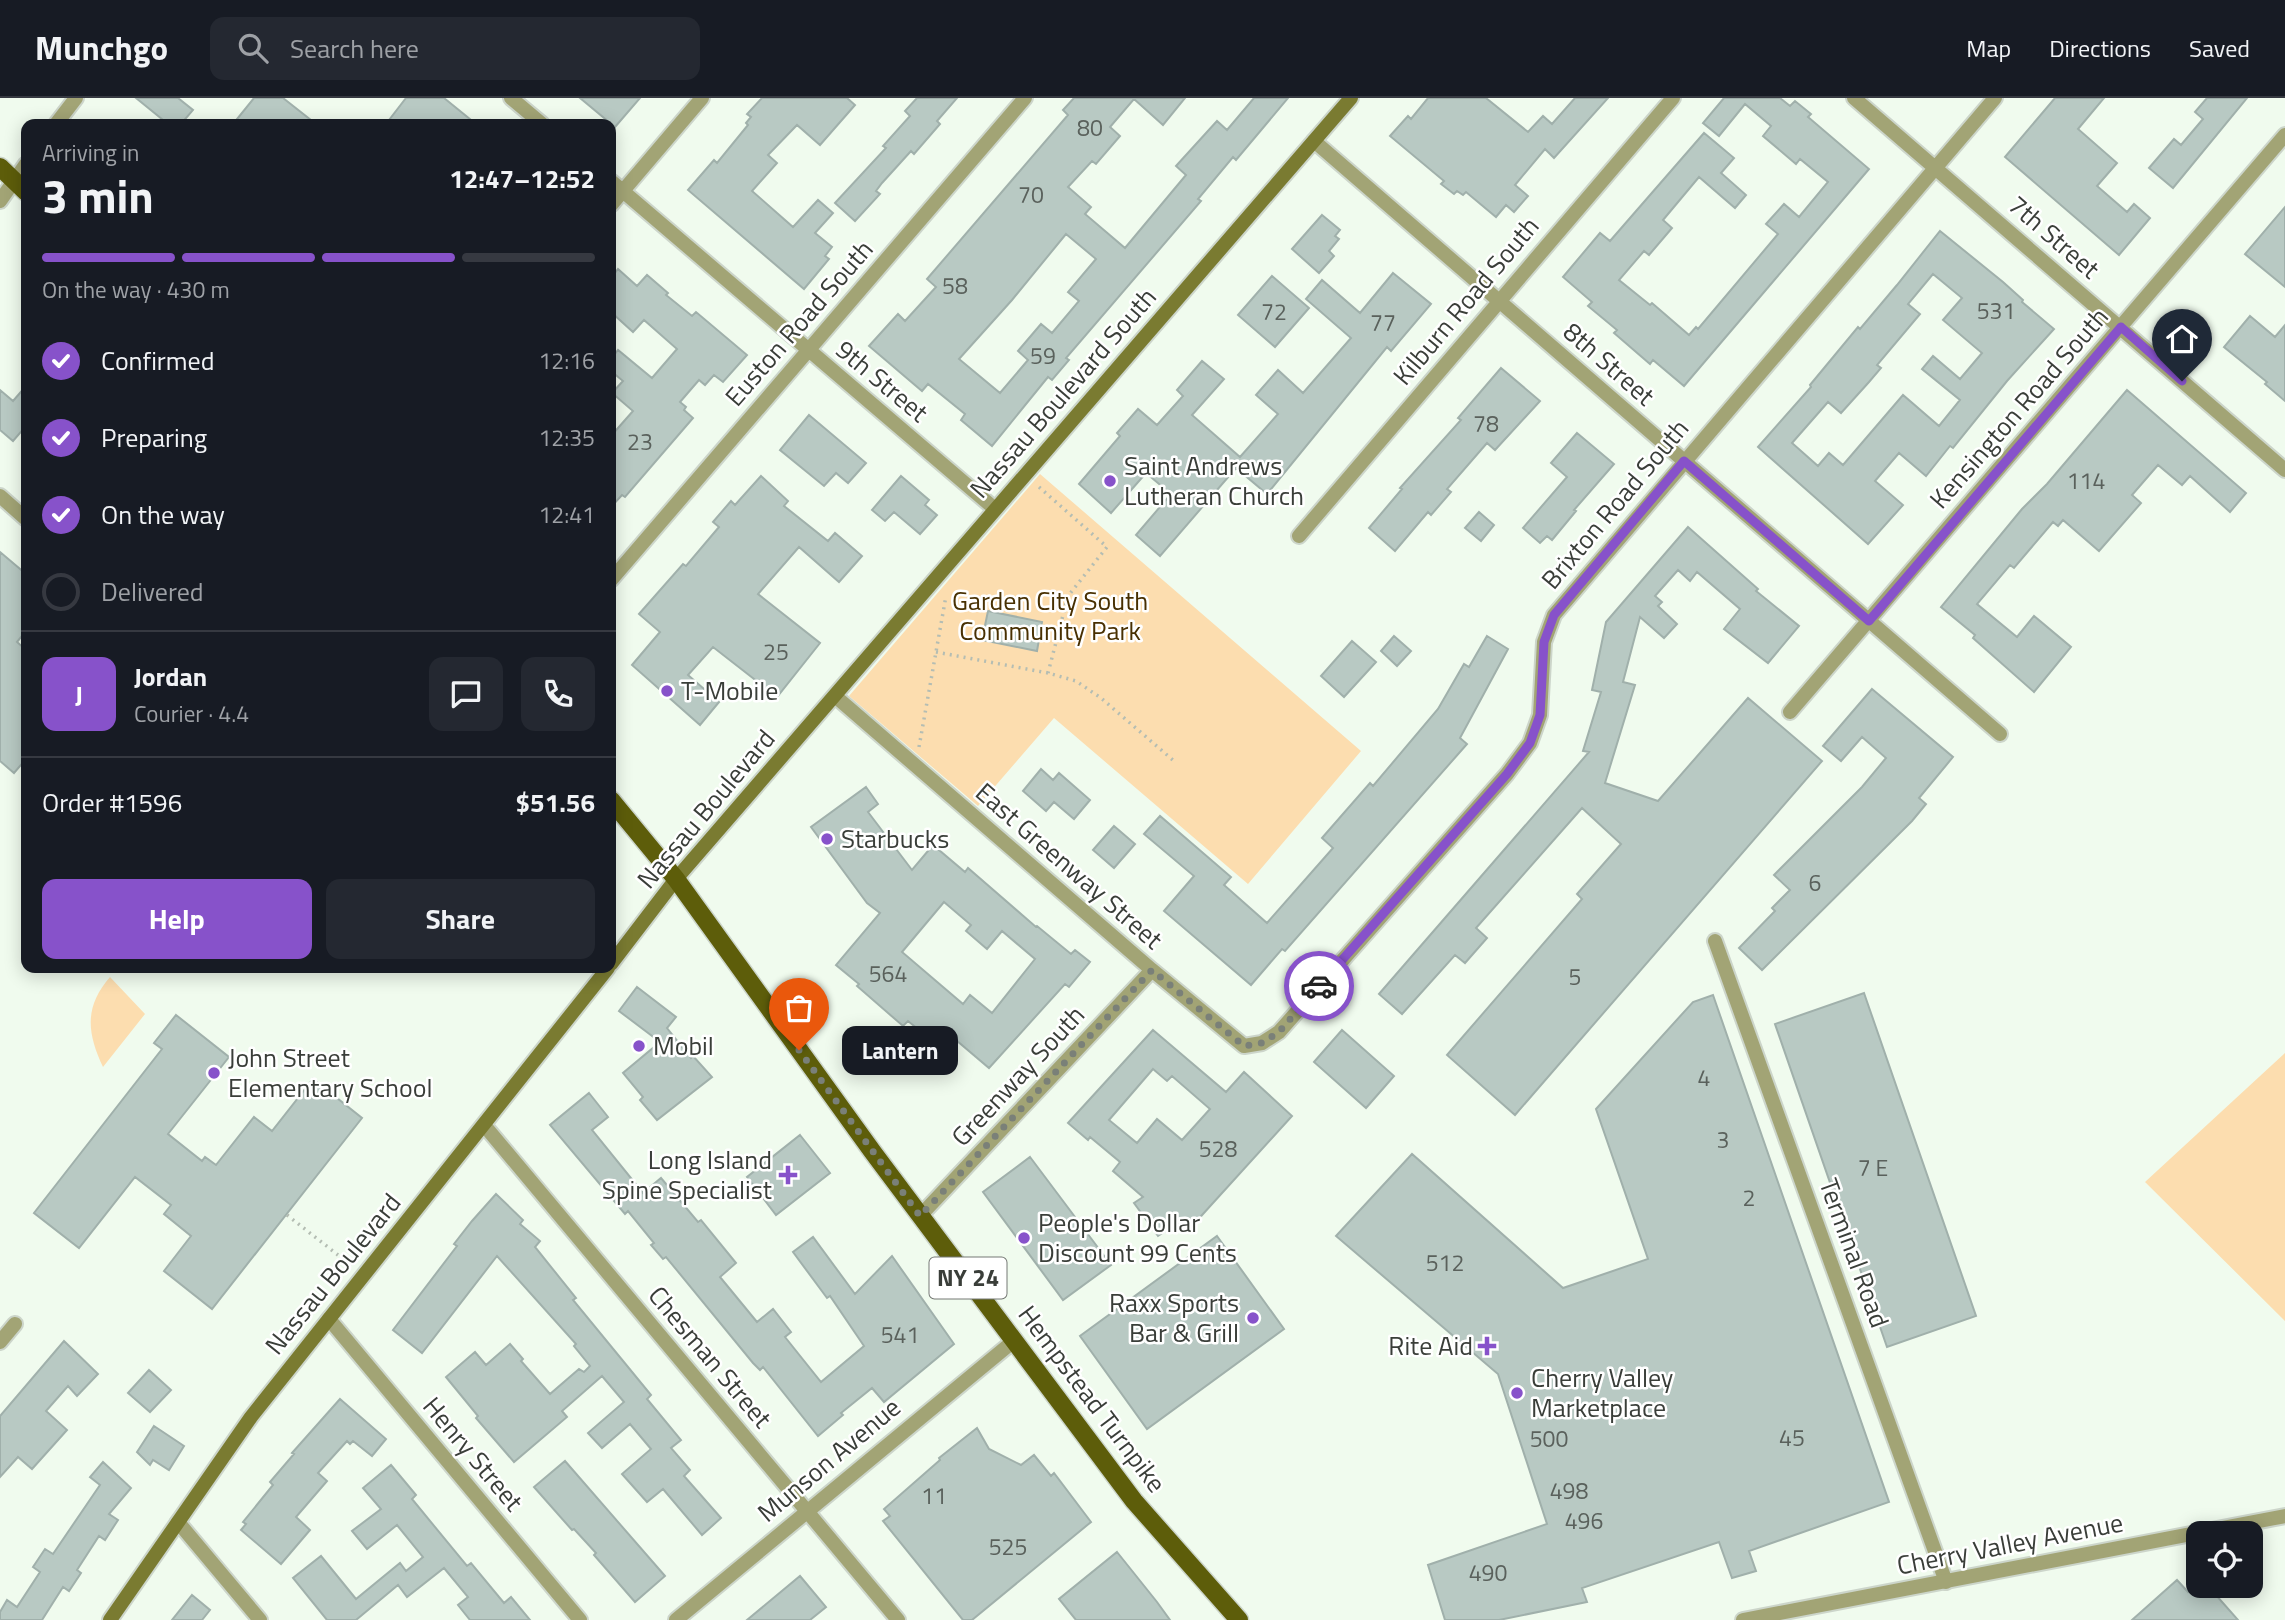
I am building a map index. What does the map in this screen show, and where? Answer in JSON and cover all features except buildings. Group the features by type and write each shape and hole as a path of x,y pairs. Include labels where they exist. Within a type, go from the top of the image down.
{"main road":[{"name":"Nassau Boulevard South","path":"813,720 1314,141 1346,100"},
{"path":"0,167 20,186"},
{"name":"Nassau Boulevard","path":"616,957 676,879 813,720"},
{"name":"Hempstead Turnpike","path":"616,806 676,879 920,1216 1134,1501 1238,1620"},
{"name":"Nassau Boulevard","path":"110,1620 251,1417 603,973"}],"street":[{"path":"60,119 76,98"},
{"path":"511,98 536,119"},
{"path":"616,199 702,98"},
{"name":"Euston Road South","path":"616,574 1025,98"},
{"name":"Kilburn Road South","path":"1298,536 1673,98"},
{"name":"7th Street","path":"1854,98 2285,470"},
{"name":"Brixton Road South","path":"1279,1032 1507,774 1530,743 1540,715 1544,642 1554,615 1995,98"},
{"name":"Kensington Road South","path":"1790,712 2285,135"},
{"name":"8th Street","path":"1314,141 2000,734"},
{"name":"9th Street","path":"616,185 995,509"},
{"path":"0,201 20,186"},
{"path":"0,496 21,515"},
{"name":"East Greenway Street","path":"835,696 1244,1046 1262,1043 1279,1032"},
{"name":"Terminal Road","path":"1715,941 1946,1582"},
{"name":"Greenway South","path":"920,1216 1152,970"},
{"name":"Chesman Street","path":"484,1125 898,1620"},
{"name":"Henry Street","path":"329,1319 580,1620"},
{"path":"0,1342 15,1324"},
{"name":"Munson Avenue","path":"676,1620 1015,1340"},
{"name":"Cherry Valley Avenue","path":"1743,1620 2285,1516"},
{"path":"178,1522 260,1620"}],"path":[{"path":"1025,475 1107,547 1068,597 1048,673"},
{"path":"916,766 953,558"},
{"path":"936,652 1048,673 1076,681 1101,698 1174,761"},
{"path":"286,1215 338,1255"}],"green space":[{"name":"Garden City South Community Park","path":"1040,474 1361,751 1248,884 1054,718 978,806 849,696"},
{"path":"110,977 145,1014 103,1067 94,1043 91,1021 96,999"},
{"path":"2285,1053 2285,1321 2145,1182"}],"way so far":[{"path":"799,1050 920,1216 1152,970 1244,1046 1262,1043 1279,1032 1319,986"}],"place":[{"name":"Saint Andrews Lutheran Church","path":"1110,481"},
{"name":"T-Mobile","path":"667,691"},
{"name":"Starbucks","path":"827,839"},
{"name":"Mobil","path":"639,1046"},
{"name":"Lantern","path":"799,1050"},
{"name":"John Street Elementary School","path":"214,1073"},
{"name":"Long Island Spine Specialist","path":"788,1175"},
{"name":"People's Dollar Discount 99 Cents","path":"1024,1238"},
{"name":"Raxx Sports Bar & Grill","path":"1253,1318"},
{"name":"Rite Aid","path":"1487,1346"},
{"name":"Cherry Valley Marketplace","path":"1517,1393"}],"route":[{"path":"1319,986 1507,774 1530,743 1540,715 1544,642 1554,615 1684,461 1869,621 2121,327 2182,381"}]}
